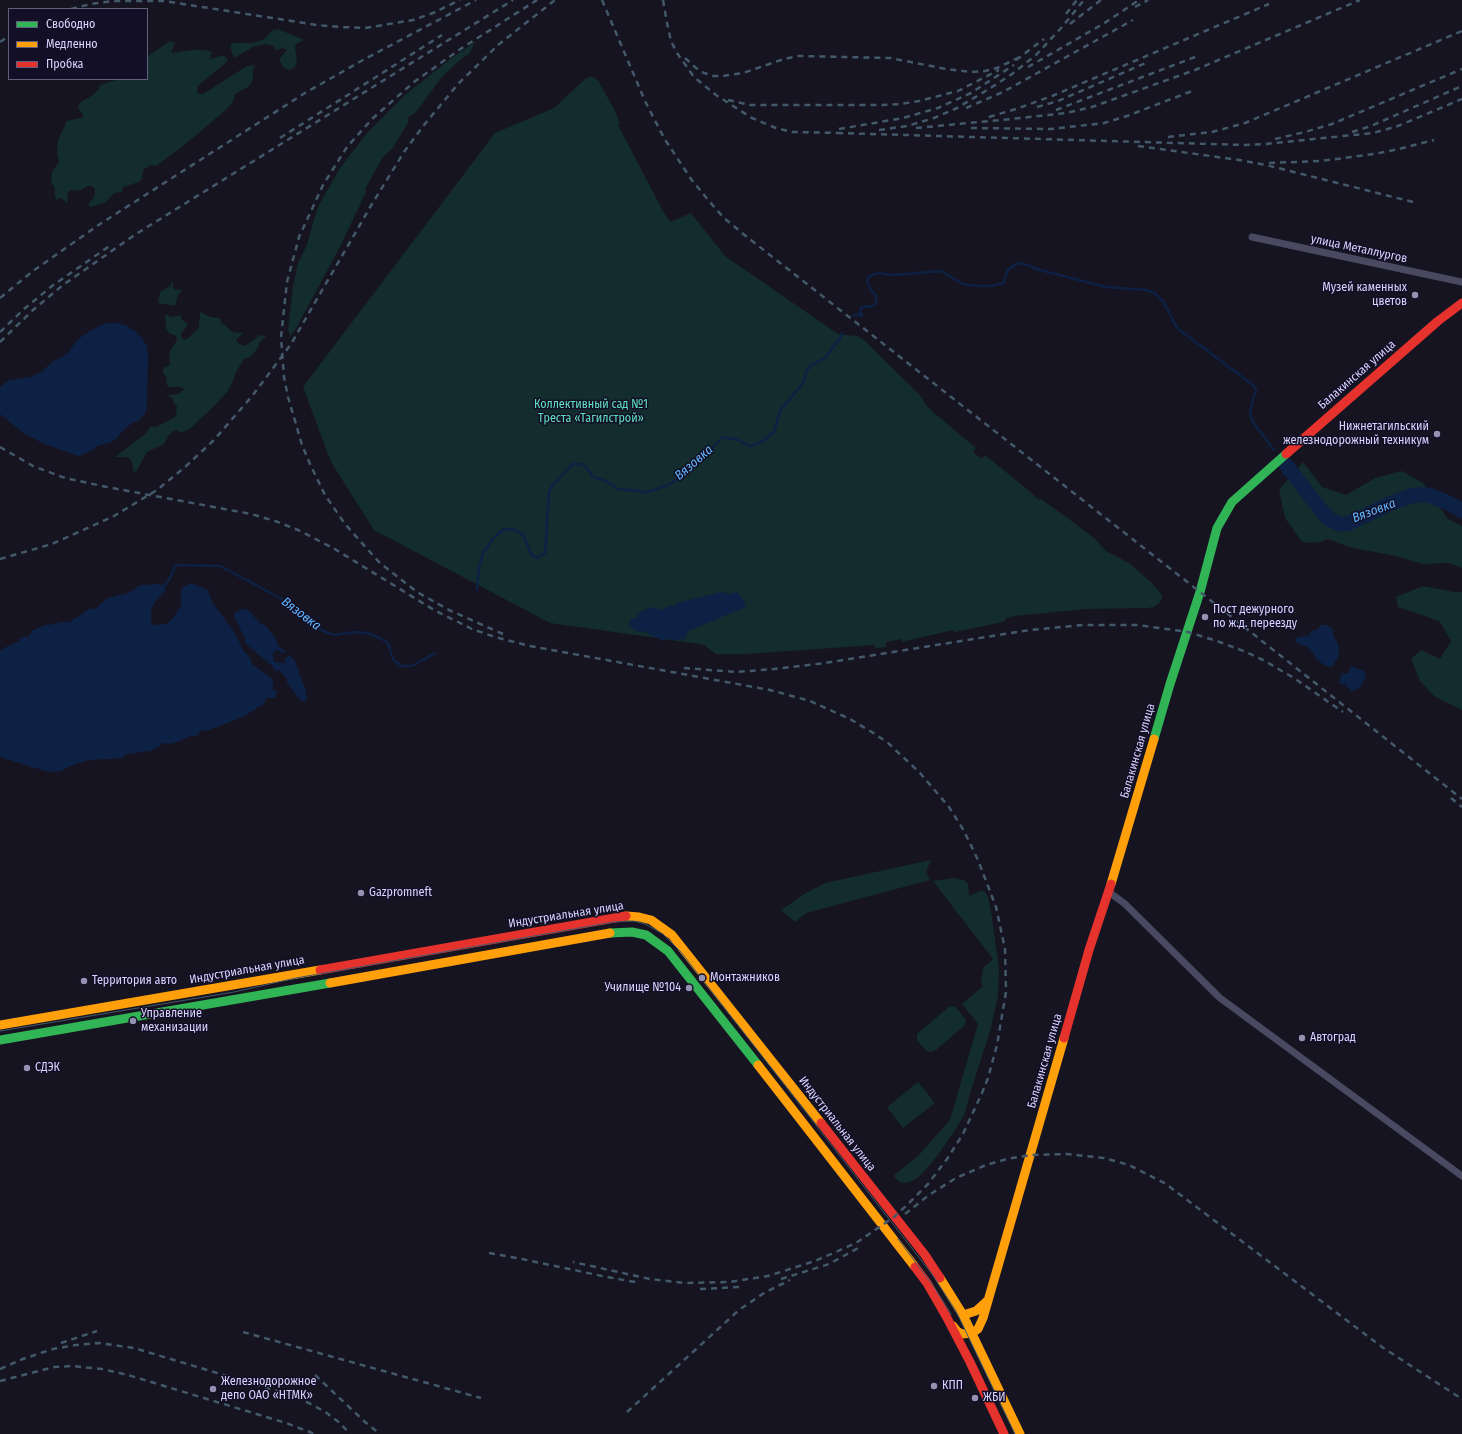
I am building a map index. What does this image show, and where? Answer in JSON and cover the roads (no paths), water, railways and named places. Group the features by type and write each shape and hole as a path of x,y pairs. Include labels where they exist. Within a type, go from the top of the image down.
{"main road":[{"name":"Балакинская улица","path":"972,1333 981,1323 1090,950 1109,892 1170,684 1200,592 1217,528 1226,511 1240,495 1278,460 1432,326 1462,304"},
{"name":"Индустриальная улица","path":"0,1025 293,975 623,916 644,918 657,924 672,935 925,1255 963,1315 1020,1434"},
{"name":"Индустриальная улица","path":"0,1040 610,933 632,932 646,935 668,951 685,971 927,1283 970,1362 1004,1434"},
{"path":"963,1315 976,1311 987,1301"},
{"path":"946,1316 959,1333 965,1335 972,1333"}],"street":[{"name":"улица Металлургов","path":"1252,237 1462,282"},
{"path":"1109,892 1125,904 1220,998 1462,1176"}],"water":[{"path":"108,323 125,325 135,331 147,346 147,404 145,414 139,420 132,423 116,439 109,443 99,445 89,452 78,456 42,443 22,432 0,414 0,387 9,380 30,377 40,373 52,362 67,354 77,340 99,326"},
{"path":"191,583 208,590 212,602 235,633 243,650 251,659 252,664 273,679 273,690 277,691 275,698 266,698 264,704 243,717 209,730 200,731 196,736 191,736 171,744 164,743 151,751 127,754 123,758 90,760 75,764 61,771 53,772 45,771 0,757 0,650 19,641 21,637 29,637 32,631 44,625 70,622 91,608 95,609 108,598 129,593 138,586 144,585 159,584 164,586 166,590 154,604 151,611 151,625 167,624 181,606 181,591 183,587"},
{"path":"736,591 744,600 746,607 688,631 685,639 666,639 663,641 643,631 637,632 629,625 631,618 636,619 638,614 650,607 663,610 670,605 674,607 678,603 692,599 721,592 731,594"},
{"path":"246,608 261,624 265,625 276,639 278,646 285,651 284,654 278,650 273,653 274,662 285,663 285,659 288,655 294,659 306,691 307,699 305,702 298,698 287,683 287,679 279,670 276,672 273,667 245,643 245,639 234,613"},
{"path":"1321,625 1327,625 1332,628 1334,638 1338,643 1339,656 1332,667 1326,666 1317,660 1314,654 1307,647 1295,642 1296,638 1309,635 1311,630 1315,631"},
{"path":"1352,667 1363,670 1366,677 1361,686 1352,692 1345,684 1340,684 1340,677 1343,673 1349,674 1349,669"}],"waterway":[{"path":"853,316 857,314 862,316 860,311 862,307 871,307 876,303 876,296 871,290 867,281 869,277 879,273 893,275 941,271 963,284 991,286 1003,283 1008,270 1017,263 1106,287 1146,290 1155,293 1163,301 1177,328 1253,385 1256,390 1250,414 1253,422 1274,450"},
{"name":"Вязовка","path":"477,590 479,567 483,553 493,539 504,529 516,530 524,536 531,554 538,558 545,553 549,492 552,486 573,464 581,464 586,467 593,477 606,481 618,489 647,492 668,485 687,473 723,437 738,440 750,446 763,441 774,432 780,411 803,383 807,370 812,365 825,358 842,333"},
{"name":"Вязовка","path":"1286,465 1329,519 1340,524 1347,524 1396,501 1415,495 1429,495 1451,504 1462,511"},
{"name":"Вязовка","path":"164,586 170,578 175,566 220,566 284,600 325,632 335,635 354,632 367,633 378,637 388,643 393,659 401,666 412,666 435,653"}],"tram line":[{"path":"0,1031 234,992 296,978 613,922 634,921 645,924 663,934 681,952 932,1274 956,1311 1015,1434"},
{"path":"898,1239 934,1287 951,1314"}],"railway":[{"path":"75,8 113,1 164,1 317,25 365,28 413,20 433,13 460,0"},
{"path":"0,298 33,271 100,224 305,93 363,60 476,0"},
{"path":"0,342 33,310 63,285 136,234 513,0"},
{"path":"503,634 449,610 417,592 378,561 345,524 325,495 302,445 288,397 284,377 281,337 287,282 299,237 323,185 347,147 373,118 414,82 462,48 537,0"},
{"path":"0,559 52,544 114,516 157,490 214,440 253,395 291,344 372,204 404,152 424,125 458,84 498,45 555,0"},
{"path":"602,0 645,101 664,138 691,179 724,218 1462,799"},
{"path":"663,0 671,41 677,53 694,77 716,95 752,118 776,128 792,132 841,133"},
{"path":"1066,14 1077,0"},
{"path":"879,130 907,126 934,118 957,108 989,89 1012,74 1036,55 1084,0"},
{"path":"1070,24 1101,0"},
{"path":"1028,67 1103,24 1139,0"},
{"path":"1135,7 1148,0"},
{"path":"916,128 1066,113 1092,107 1195,70 1360,0"},
{"path":"989,117 1052,96 1269,4"},
{"path":"966,108 1003,92 1133,20"},
{"path":"1168,137 1212,132 1245,123 1462,31"},
{"path":"280,138 442,35"},
{"path":"0,42 8,37"},
{"path":"1016,60 1044,39"},
{"path":"685,58 704,73 714,76 723,76 743,73 784,59 798,56 890,58 946,69 971,72 997,68 1020,57"},
{"path":"1056,110 1195,57"},
{"path":"1037,107 1058,101 1148,62"},
{"path":"839,129 903,118 938,108 971,93 1014,65"},
{"path":"1275,139 1332,124 1462,69"},
{"path":"728,100 750,105 901,104 958,91 999,70"},
{"path":"1352,132 1371,126 1462,86"},
{"path":"971,128 1051,129 1104,123 1127,116 1192,91"},
{"path":"837,133 1244,145 1265,144 1373,133 1398,126 1462,99"},
{"path":"1269,163 1321,161 1374,154 1434,140"},
{"path":"1138,146 1266,165 1413,202"},
{"path":"0,332 24,309 52,286 111,245"},
{"path":"0,447 33,466 65,478 251,514 275,521 298,530 333,548 434,610 472,629 495,637 530,646 770,690 810,701 850,719 888,743 920,773 949,807 964,831 978,860 996,907 1005,949 1006,992 997,1045 988,1078 982,1093 963,1134 947,1159 928,1184 894,1217 856,1243 815,1261 768,1276 729,1282 684,1283 650,1279 573,1262"},
{"path":"684,668 736,672 774,669 825,663 1030,630 1083,625 1138,625 1188,632 1246,652 1294,678 1343,712"},
{"path":"1451,798 1462,807"},
{"path":"905,1214 929,1195 956,1178 986,1165 1007,1159 1030,1155 1067,1154 1104,1158 1129,1165 1166,1184 1382,1347 1462,1399"},
{"path":"781,1279 829,1264 862,1246"},
{"path":"489,1253 640,1283"},
{"path":"627,1412 739,1310 764,1293 790,1280"},
{"path":"700,1289 740,1287"},
{"path":"61,1343 97,1331"},
{"path":"243,1332 481,1398"},
{"path":"20,1360 53,1349 76,1345 99,1343 134,1348 297,1397 324,1411 340,1423 350,1434"},
{"path":"0,1369 25,1358"},
{"path":"0,1381 54,1367 72,1366 102,1369 128,1375 286,1423 315,1434"},
{"path":"315,1375 380,1434"}],"place":[{"name":"Музей каменных цветов","path":"1415,295"},
{"name":"Нижнетагильский железнодорожный техникум","path":"1437,434"},
{"name":"Пост дежурного по ж.д. переезду","path":"1205,617"},
{"name":"Gazpromneft","path":"361,893"},
{"name":"Монтажников","path":"702,978"},
{"name":"Территория авто","path":"84,981"},
{"name":"Училище №104","path":"689,988"},
{"name":"Управление механизации","path":"133,1021"},
{"name":"Автоград","path":"1302,1038"},
{"name":"СДЭК","path":"27,1068"},
{"name":"КПП","path":"934,1386"},
{"name":"Железнодорожное депо ОАО «НТМК»","path":"213,1389"},
{"name":"ЖБИ","path":"975,1398"}],"park label":[{"name":"Коллективный сад №1 Треста «Тагилстрой»","path":"591,412"}]}
